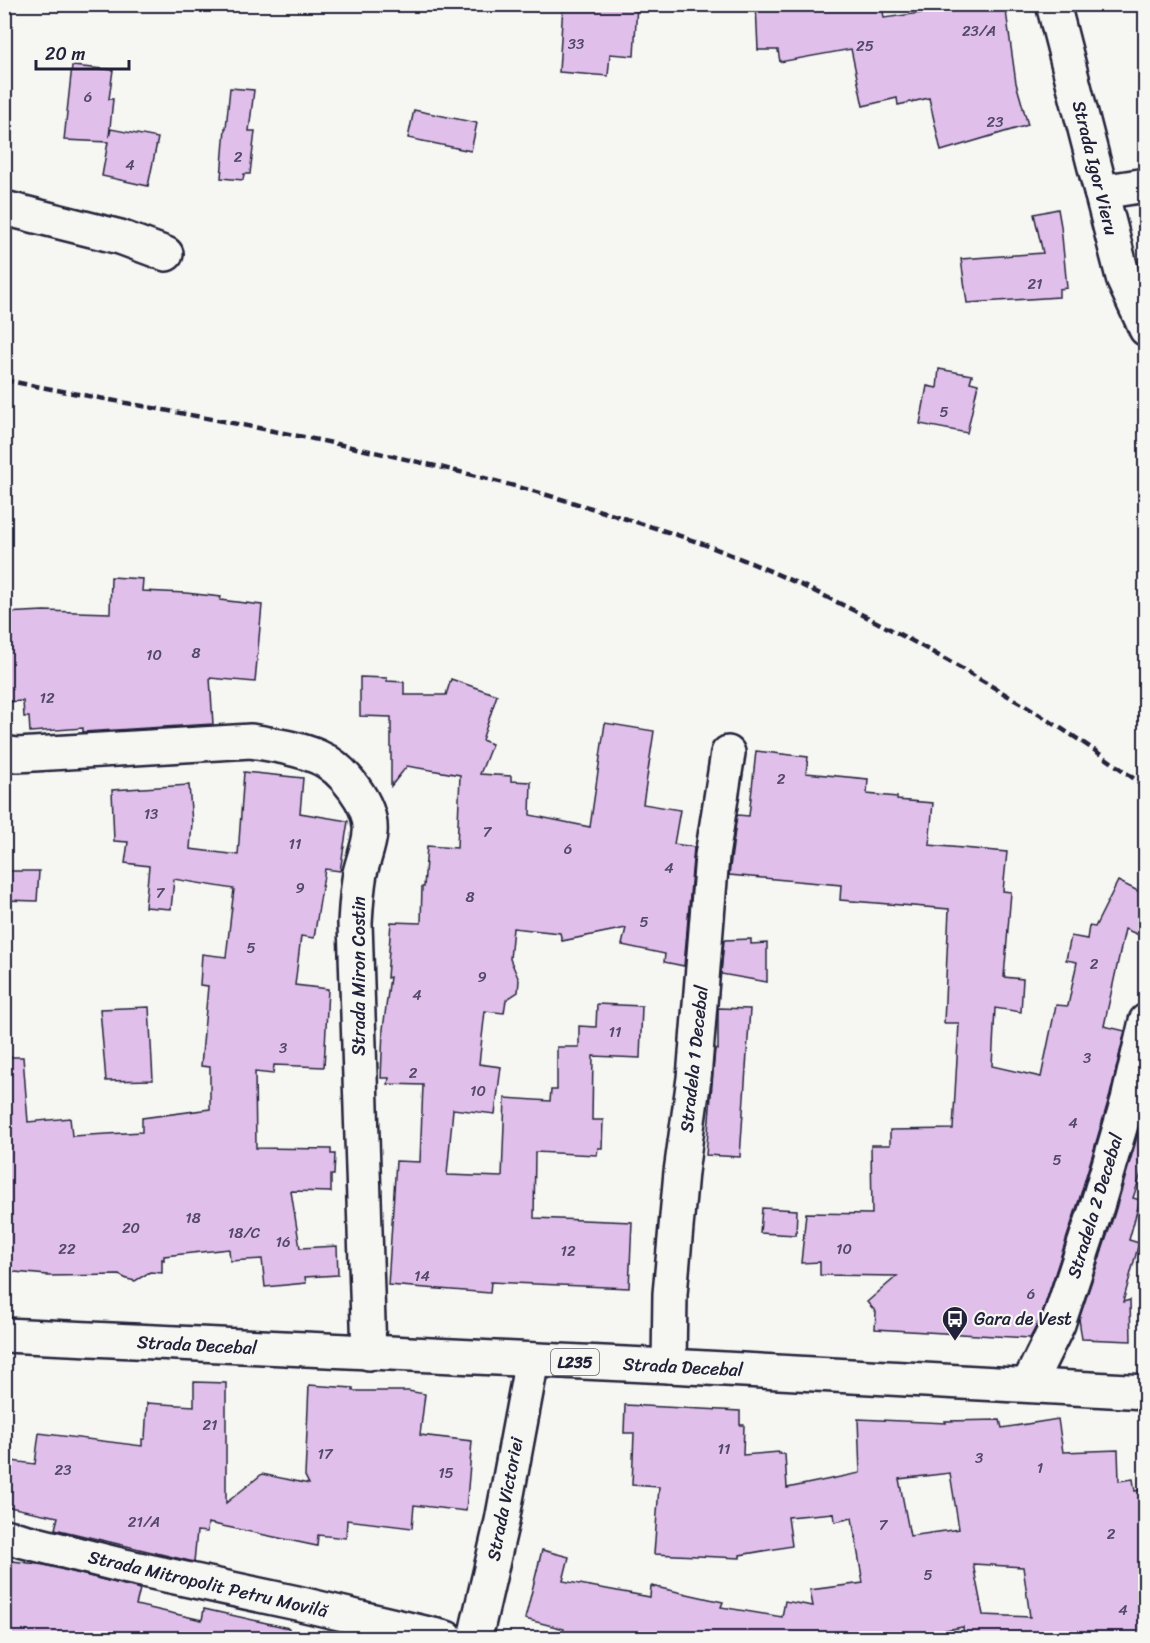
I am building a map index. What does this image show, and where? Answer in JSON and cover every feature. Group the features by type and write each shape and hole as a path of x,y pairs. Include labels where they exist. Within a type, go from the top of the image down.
{"street":[{"name":"Strada Igor Vieru","path":"1053,4 1124,281 1146,329"},
{"path":"1101,192 1146,185"},
{"path":"4,207 120,237 166,254"},
{"name":"Strada Miron Costin","path":"4,753 251,741 318,757 332,764 358,792 368,813 370,831 356,900 355,923 369,1353"},
{"name":"Stradela 1 Decebal","path":"669,1366 670,1294 681,1172 694,1078 712,856 728,753"},
{"name":"Stradela 2 Decebal","path":"1028,1385 1058,1324 1097,1206 1128,1100 1146,1021"},
{"name":"Strada Decebal","path":"4,1335 669,1366 1146,1392"},
{"name":"Strada Victoriei","path":"475,1638 502,1521 532,1360"},
{"name":"Strada Mitropolit Petru Movilă","path":"4,1536 124,1566 446,1638"}],"building":[{"path":"563,4 637,4 634,56 610,54 608,76 559,72"},
{"path":"756,4 882,4 884,18 987,4 1005,4 1016,83 1028,125 941,151 929,98 898,105 897,98 863,106 851,49 780,62 778,50 758,50"},
{"path":"72,66 113,70 109,99 113,99 109,137 111,129 158,138 148,186 102,176 108,142 64,140"},
{"path":"230,88 254,90 249,131 255,131 250,174 244,174 243,180 221,178"},
{"path":"414,110 477,123 471,151 408,138"},
{"path":"1058,209 1067,288 1059,289 1059,297 967,303 961,259 1043,253 1034,214"},
{"path":"939,369 972,375 970,382 978,384 967,433 920,424 927,386 937,388"},
{"path":"111,577 143,579 142,591 221,597 220,600 262,605 255,682 210,678 213,724 83,732 83,728 30,732 29,717 24,717 23,701 4,702 4,613 44,611 110,613"},
{"path":"360,677 387,678 387,681 404,682 404,695 446,695 451,679 497,695 482,740 492,744 480,774 511,776 511,781 531,782 530,815 590,827 605,723 654,731 643,804 680,810 674,844 694,847 684,966 664,962 665,954 622,945 626,928 562,941 560,933 513,928 510,959 519,980 518,992 506,1000 504,1013 485,1011 479,1064 501,1067 495,1114 453,1109 447,1175 502,1177 505,1098 550,1101 551,1090 557,1090 557,1047 579,1047 579,1026 596,1027 597,1004 642,1006 640,1058 593,1056 592,1120 603,1120 602,1148 598,1148 597,1155 535,1152 534,1218 632,1222 629,1288 491,1282 490,1293 388,1285 396,1161 420,1162 423,1085 388,1084 389,1078 381,1078 383,1029 390,977 387,978 391,922 421,923 427,846 457,848 460,775 407,766 391,786 391,717 360,716"},
{"path":"756,751 808,757 806,773 868,779 867,794 897,797 897,800 933,803 929,845 1007,852 1003,891 1011,892 1004,977 1023,979 1021,1012 995,1008 992,1066 1041,1077 1056,1005 1068,1006 1077,962 1066,960 1071,936 1087,939 1089,926 1095,927 1118,881 1146,895 1146,938 1125,929 1104,1026 1125,1031 1110,1095 1041,1317 1030,1338 875,1329 876,1312 867,1302 897,1276 820,1275 820,1262 801,1263 806,1213 872,1214 871,1145 890,1145 890,1130 953,1129 959,1023 944,1023 949,909 840,900 841,885 729,875 737,815 749,816"},
{"path":"244,772 303,778 300,813 348,821 340,871 325,869 314,938 301,936 295,985 328,989 324,1067 274,1065 273,1074 255,1072 256,1148 331,1149 331,1154 335,1154 331,1192 291,1191 300,1248 337,1246 338,1275 305,1277 306,1283 265,1287 262,1259 230,1261 229,1249 164,1256 162,1273 150,1272 135,1281 119,1275 47,1276 4,1271 4,1057 23,1057 28,1122 70,1118 72,1136 142,1132 142,1118 210,1109 210,1067 201,1066 208,986 200,985 202,954 226,957 234,889 174,879 171,909 145,907 149,866 125,863 128,842 114,841 112,790 189,785 192,823 190,849 238,855"},
{"path":"4,871 39,871 37,901 4,900"},
{"path":"751,939 751,944 767,943 767,982 721,974 724,940"},
{"path":"149,1007 153,1080 106,1081 100,1009"},
{"path":"718,1008 750,1009 740,1157 706,1155 715,1049 718,1050"},
{"path":"1146,1107 1146,1159 1133,1198 1140,1200 1129,1240 1139,1243 1123,1302 1130,1300 1131,1341 1082,1339 1079,1319 1115,1212"},
{"path":"762,1208 797,1210 796,1235 760,1233"},
{"path":"194,1382 226,1383 226,1503 262,1474 309,1484 305,1476 309,1385 353,1388 353,1391 408,1391 425,1394 420,1435 472,1441 466,1511 414,1505 412,1528 347,1520 346,1538 318,1535 317,1546 208,1523 207,1532 197,1531 194,1562 55,1529 58,1517 4,1506 4,1460 35,1464 39,1433 142,1446 142,1439 145,1439 147,1403 194,1406"},
{"path":"625,1405 740,1411 740,1425 744,1425 743,1455 779,1452 779,1454 785,1454 787,1488 860,1473 858,1419 946,1423 945,1421 1000,1420 1002,1428 1058,1419 1063,1452 1118,1450 1119,1481 1133,1479 1135,1491 1140,1490 1146,1514 1146,1638 964,1638 963,1627 901,1638 562,1638 564,1629 525,1619 542,1550 569,1557 563,1581 650,1597 651,1586 723,1602 721,1607 782,1617 785,1601 813,1606 810,1590 863,1583 852,1518 835,1522 834,1513 788,1517 792,1546 740,1555 740,1558 654,1554 659,1487 632,1485 634,1433 624,1433","holes":["950,1473 959,1529 910,1536 899,1479","973,1564 1023,1567 1030,1617 983,1615"]},
{"path":"4,1560 45,1565 140,1589 136,1605 202,1620 204,1609 289,1628 288,1638 4,1638"}],"railway":[{"path":"4,380 394,456 547,495 700,543 813,590 911,641 1020,703 1105,758 1146,788"}],"place":[{"name":"Gara de Vest","path":"955,1342"}]}
